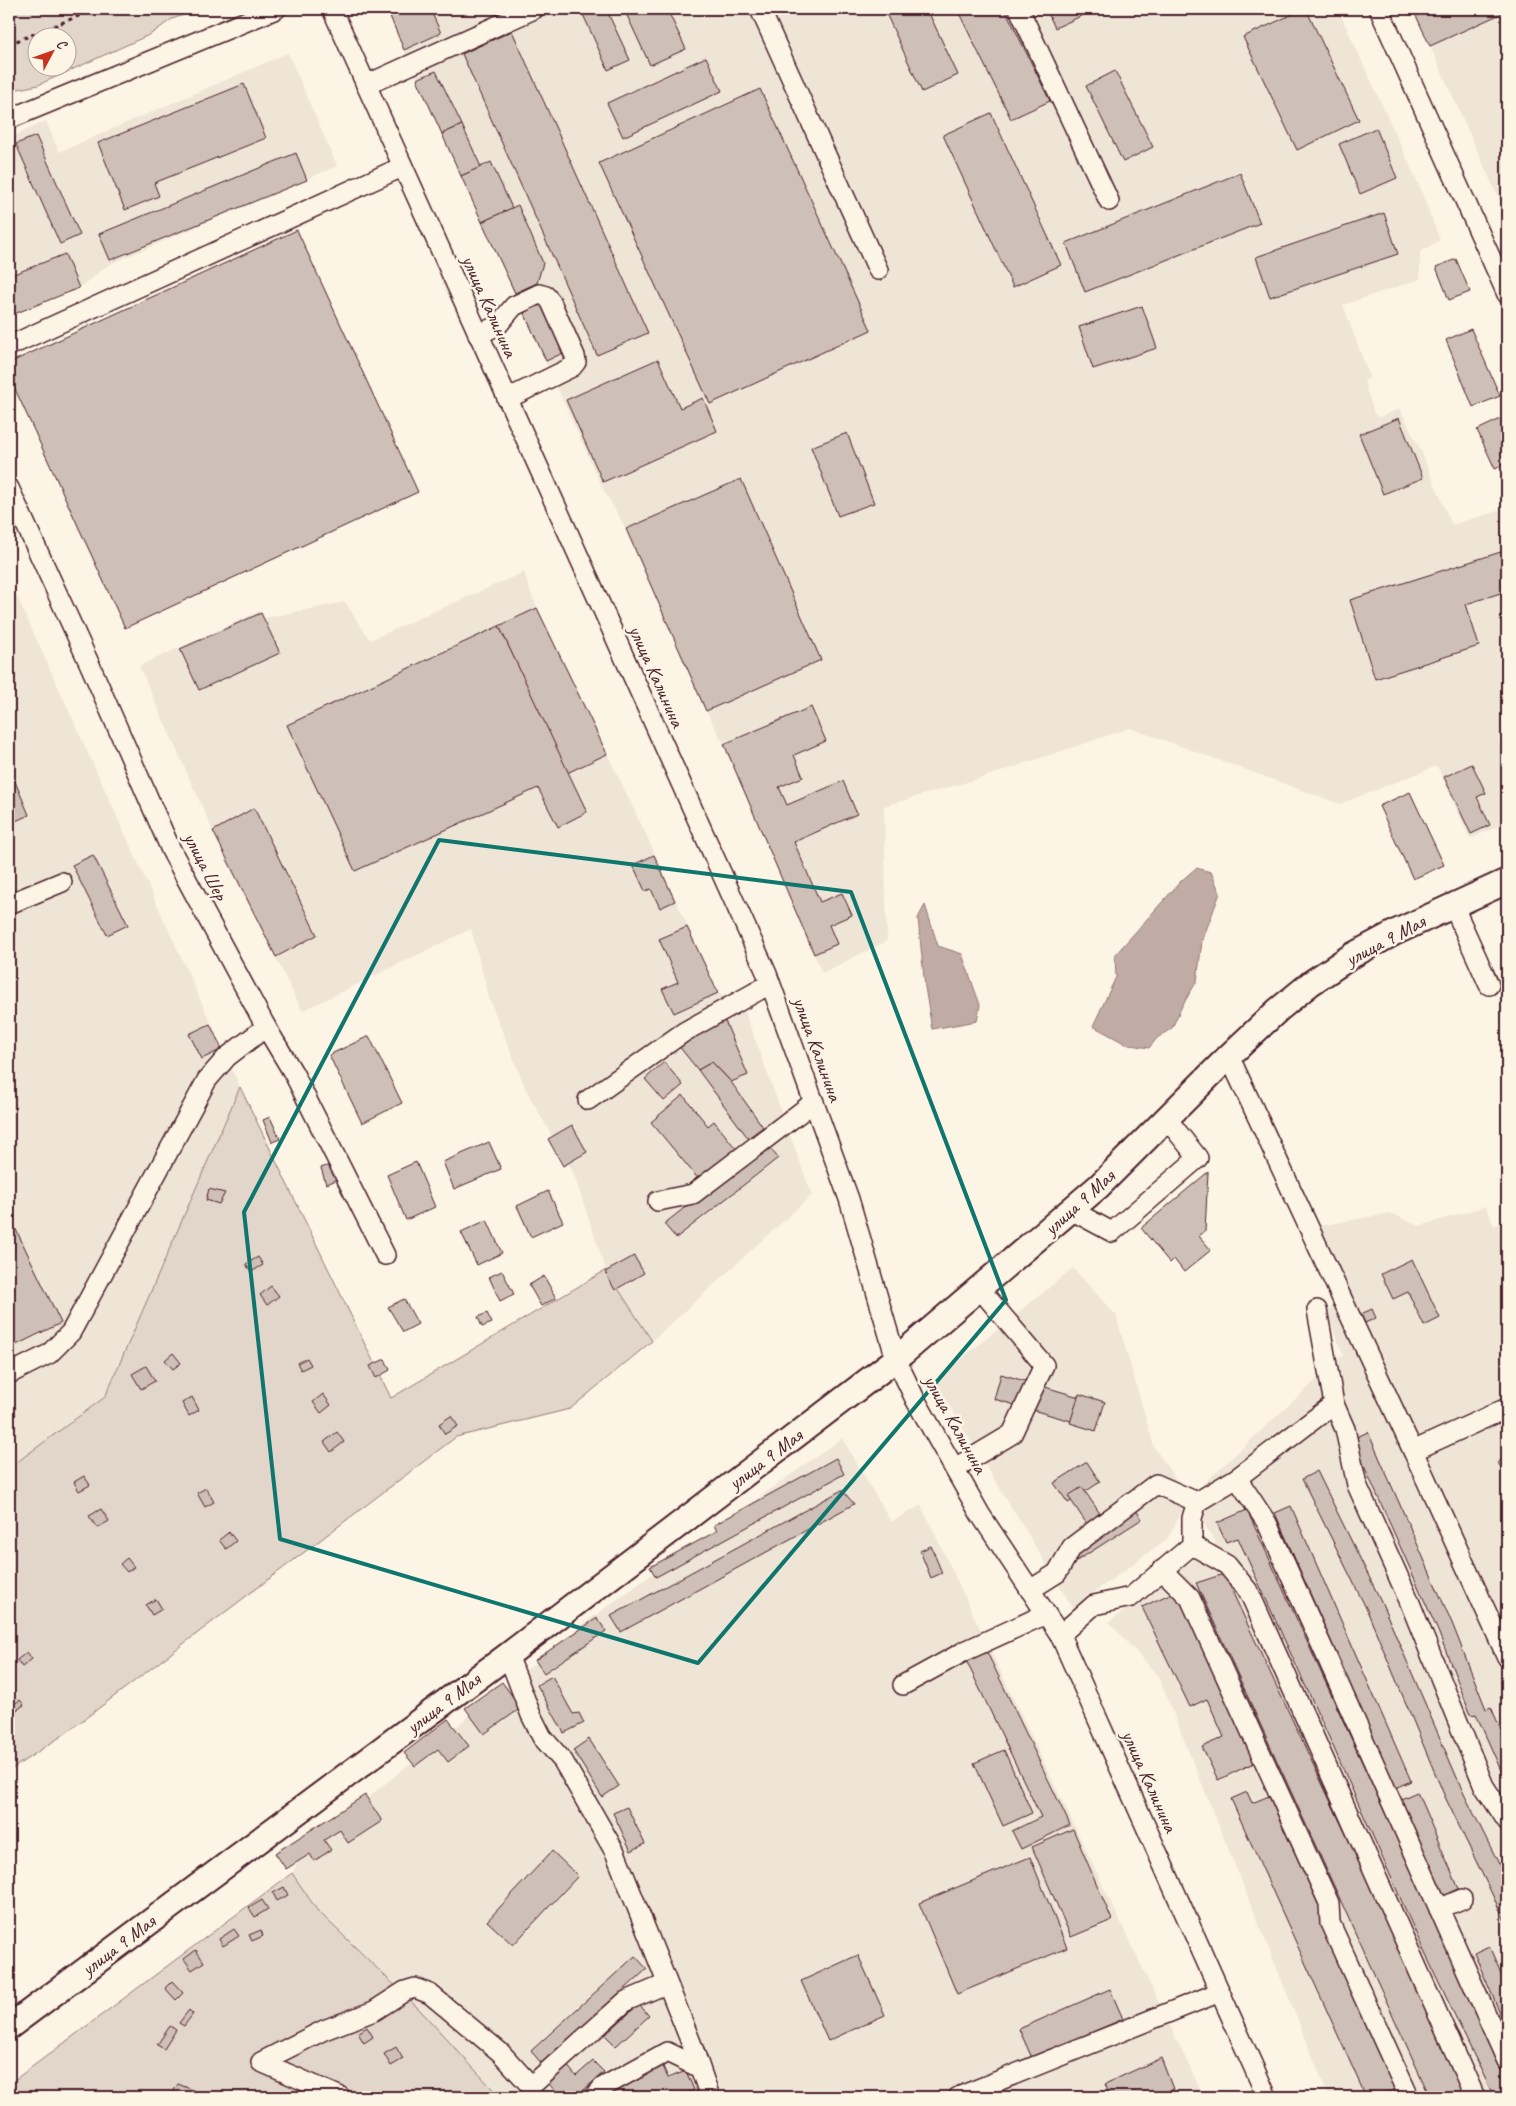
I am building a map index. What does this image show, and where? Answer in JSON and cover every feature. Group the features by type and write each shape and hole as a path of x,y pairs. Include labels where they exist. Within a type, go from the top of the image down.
{"main road":[{"name":"улица 9 Мая","path":"9,2027 508,1654 896,1359 1072,1210 1167,1119 1229,1056 1278,1010 1311,983 1353,955 1453,905 1507,881"}],"street":[{"path":"9,119 276,9"},
{"name":"улица Калинина","path":"332,9 770,984 849,1199 896,1359 980,1514 1060,1635 1267,2097"},
{"path":"366,85 534,9"},
{"path":"760,9 878,270"},
{"path":"1019,9 1109,201"},
{"path":"1379,9 1507,294"},
{"path":"9,346 402,167"},
{"path":"478,335 498,325 514,306 539,294 546,296 551,302 576,362 572,367 507,399"},
{"name":"улица Шер","path":"9,488 90,665 171,850 266,1028 294,1074 385,1255"},
{"path":"9,904 62,882"},
{"path":"1453,905 1489,985"},
{"path":"588,1100 684,1032 770,984"},
{"path":"9,1374 48,1354 72,1332 206,1080 227,1057 266,1028"},
{"path":"1229,1056 1507,1657"},
{"path":"658,1201 692,1194 814,1102"},
{"path":"1072,1210 1112,1232 1198,1158 1167,1119"},
{"path":"955,1468 1012,1434 1044,1365 980,1289"},
{"path":"1317,1310 1334,1404 1345,1429 1357,1485 1408,1598 1484,1786 1507,1821"},
{"path":"1192,1545 1192,1518 1197,1502 1237,1478 1334,1404"},
{"path":"1413,1451 1507,1408"},
{"path":"1237,1478 1267,1522 1507,2061"},
{"path":"1030,1590 1057,1573 1072,1546 1156,1484 1197,1502"},
{"path":"1060,1635 1094,1605 1131,1597 1192,1545"},
{"path":"1192,1545 1227,1565 1249,1592 1475,2097"},
{"path":"1162,1570 1190,1598 1329,1903 1330,1923 1409,2097"},
{"path":"903,1685 965,1651 1046,1614"},
{"path":"508,1654 531,1715 542,1737 563,1761 615,1852 710,2097"},
{"path":"1439,1909 1462,1899"},
{"path":"341,2097 260,2062 324,2030 374,2011 405,1991 415,1988 430,1994 501,2052 531,2086 626,2001 666,1984"},
{"path":"960,2097 1220,1992"},
{"path":"594,2097 603,2087 667,2052 698,2067"}],"path":[{"path":"9,44 96,9"}],"highlighted area":[{"path":"439,840 851,892 1006,1300 698,1663 280,1539 244,1212"}],"shaded area":[{"path":"9,9 184,9 186,14 172,19 151,34 78,67 78,28 28,28 28,78 54,78 38,85 9,91"},
{"path":"430,9 1338,9 1418,183 1440,240 1420,252 1420,279 1343,305 1370,378 1364,381 1374,413 1379,417 1400,409 1421,451 1452,525 1507,508 1507,735 1498,739 1507,759 1507,775 1504,782 1507,790 1507,822 1470,839 1437,766 1340,804 1130,728 982,778 884,806 887,941 822,973 724,744 706,711 626,529 603,489 404,50 441,33"},
{"path":"1413,9 1507,9 1507,217 1430,46"},
{"path":"288,53 337,166 108,265 79,288 9,316 9,138 46,121 59,152"},
{"path":"524,572 531,594 649,841 718,993 741,1001 812,1195 652,1341 606,1270 573,1172 527,1092 490,1001 471,929 302,1011 213,831 139,666 260,611 264,618 345,602 370,640"},
{"path":"9,579 240,1087 105,1397 9,1468"},
{"path":"1196,868 1211,872 1220,893 1202,941 1197,981 1182,1006 1172,1028 1157,1038 1149,1048 1126,1044 1093,1026 1116,977 1115,955 1181,881"},
{"path":"925,905 938,946 962,954 980,1005 977,1021 932,1029 925,987 918,918"},
{"path":"240,1087 391,1398 606,1270 652,1341 570,1409 456,1437 66,1733 9,1771 9,1468 105,1397"},
{"path":"1486,1206 1494,1226 1507,1220 1507,2097 1329,2097 1158,1676 1109,1622 1216,1543 1188,1499 1168,1538 1073,1608 934,1381 1073,1268 1116,1315 1154,1447 1188,1498 1343,1355 1327,1314 1335,1300 1303,1233 1319,1226 1390,1213 1420,1226"},
{"path":"842,1438 891,1522 921,1505 1204,2097 500,2097 419,2009 317,1910 292,1873 305,1848 590,1619"},
{"path":"292,1873 317,1910 419,2009 500,2097 9,2097 9,2084"}],"building":[{"path":"387,9 430,9 441,33 404,50"},
{"path":"606,9 630,60 608,70 581,10"},
{"path":"624,9 667,9 686,49 650,65"},
{"path":"884,9 927,9 958,75 922,92"},
{"path":"957,9 1005,9 1050,101 1011,119"},
{"path":"1046,9 1091,9 1092,11 1055,28"},
{"path":"1306,9 1359,120 1297,150 1243,37"},
{"path":"1413,9 1507,9 1507,11 1430,46"},
{"path":"512,31 648,333 597,355 462,54"},
{"path":"706,57 722,91 623,137 607,103"},
{"path":"436,71 462,125 442,134 417,79"},
{"path":"1115,71 1153,147 1123,162 1086,86"},
{"path":"244,84 266,138 154,183 159,196 125,210 98,143"},
{"path":"760,89 871,330 710,404 599,163"},
{"path":"991,113 1061,265 1013,287 943,135"},
{"path":"462,125 481,167 461,176 442,134"},
{"path":"1376,128 1397,178 1360,194 1339,144"},
{"path":"36,136 80,235 60,244 16,144"},
{"path":"296,153 307,180 110,260 99,234"},
{"path":"491,162 512,208 482,222 461,176"},
{"path":"1240,173 1260,223 1085,292 1066,243"},
{"path":"518,205 543,263 537,283 515,293 482,222"},
{"path":"1384,213 1398,254 1270,297 1256,257"},
{"path":"297,230 418,492 125,628 9,376 9,363"},
{"path":"65,254 79,288 9,316 9,276"},
{"path":"1456,259 1470,292 1449,300 1436,267"},
{"path":"541,299 565,352 546,361 522,308"},
{"path":"1142,306 1157,348 1093,369 1079,327"},
{"path":"1471,329 1500,396 1473,407 1446,340"},
{"path":"658,359 680,408 703,398 717,431 603,482 566,400"},
{"path":"1507,416 1507,463 1495,469 1477,430"},
{"path":"1399,418 1423,478 1383,494 1359,434"},
{"path":"847,433 874,503 838,516 811,447"},
{"path":"741,479 821,660 706,711 626,529"},
{"path":"1507,550 1507,591 1466,604 1479,646 1375,679 1350,600"},
{"path":"537,608 607,754 567,773 499,626"},
{"path":"261,613 280,653 199,690 180,649"},
{"path":"499,626 587,812 558,827 538,788 355,871 287,725"},
{"path":"811,707 826,741 794,755 803,777 779,787 787,805 843,781 857,814 794,842 820,902 842,893 852,915 829,925 837,944 814,954 724,744"},
{"path":"1472,764 1486,793 1477,797 1490,825 1471,834 1444,777"},
{"path":"9,767 29,815 9,824"},
{"path":"1410,792 1444,865 1413,879 1379,806"},
{"path":"254,808 317,935 276,957 213,831"},
{"path":"93,855 128,925 107,935 72,865"},
{"path":"654,855 675,901 660,908 651,889 645,891 633,865"},
{"path":"687,927 718,993 674,1013 662,989 678,982 659,939"},
{"path":"724,1019 748,1075 731,1082 712,1062 698,1070 678,1045"},
{"path":"210,1024 222,1049 202,1059 189,1034"},
{"path":"369,1036 402,1103 362,1123 329,1055"},
{"path":"664,1062 683,1085 664,1101 645,1079"},
{"path":"712,1062 731,1082 763,1127 748,1138 698,1070"},
{"path":"683,1095 708,1126 714,1121 737,1150 700,1181 651,1122"},
{"path":"270,1117 280,1139 272,1142 263,1120"},
{"path":"572,1125 587,1152 563,1166 548,1139"},
{"path":"489,1142 501,1169 454,1189 443,1162"},
{"path":"766,1143 778,1158 676,1238 664,1224"},
{"path":"416,1162 435,1207 406,1220 387,1175"},
{"path":"335,1163 340,1179 326,1184 321,1168"},
{"path":"1208,1172 1205,1231 1199,1236 1211,1250 1184,1272 1174,1259 1170,1263 1141,1228"},
{"path":"209,1189 225,1193 219,1204 206,1200"},
{"path":"548,1191 563,1222 531,1237 517,1206"},
{"path":"9,1215 61,1323 12,1347 9,1339"},
{"path":"487,1220 502,1253 477,1265 461,1232"},
{"path":"634,1256 644,1273 615,1290 605,1272"},
{"path":"258,1257 263,1265 251,1272 246,1264"},
{"path":"1412,1259 1440,1318 1424,1326 1408,1292 1393,1299 1381,1274"},
{"path":"502,1271 514,1294 500,1301 489,1277"},
{"path":"544,1276 556,1298 541,1306 529,1285"},
{"path":"271,1286 279,1296 267,1305 260,1295"},
{"path":"404,1299 418,1324 403,1332 388,1307"},
{"path":"1372,1309 1376,1318 1365,1323 1361,1314"},
{"path":"487,1313 492,1323 482,1327 478,1317"},
{"path":"173,1353 181,1363 173,1369 165,1360"},
{"path":"307,1358 311,1365 301,1370 297,1363"},
{"path":"385,1359 390,1370 376,1378 370,1366"},
{"path":"146,1366 155,1381 141,1389 132,1374"},
{"path":"1001,1374 1079,1397 1071,1421 994,1399"},
{"path":"323,1394 331,1405 321,1413 313,1402"},
{"path":"1079,1394 1105,1402 1096,1431 1070,1423"},
{"path":"192,1397 199,1410 189,1416 182,1403"},
{"path":"451,1416 458,1426 445,1434 439,1424"},
{"path":"337,1432 344,1442 331,1452 324,1442"},
{"path":"1368,1432 1452,1623 1486,1709 1491,1707 1507,1744 1507,1784 1476,1714 1471,1715 1438,1631 1352,1439"},
{"path":"1507,1457 1507,1482 1498,1462"},
{"path":"836,1458 844,1474 656,1577 650,1567 717,1531 714,1525"},
{"path":"1087,1462 1100,1482 1068,1503 1054,1483"},
{"path":"1317,1471 1381,1601 1464,1794 1507,1880 1507,1925 1445,1797 1366,1608 1302,1479"},
{"path":"84,1476 90,1485 79,1491 74,1482"},
{"path":"1082,1487 1103,1518 1129,1500 1142,1519 1075,1562 1063,1543 1089,1527 1068,1496"},
{"path":"206,1488 214,1502 205,1507 197,1493"},
{"path":"842,1490 854,1504 621,1632 611,1616"},
{"path":"1291,1506 1411,1781 1395,1788 1275,1513"},
{"path":"101,1509 109,1521 97,1528 89,1516"},
{"path":"1247,1510 1507,2080 1507,2097 1494,2097 1422,1947 1238,1538 1226,1542 1217,1523"},
{"path":"229,1532 236,1541 226,1549 219,1540"},
{"path":"931,1546 942,1573 931,1578 920,1551"},
{"path":"127,1558 134,1567 127,1572 120,1564"},
{"path":"1224,1574 1469,2097 1430,2097 1196,1583"},
{"path":"1176,1591 1256,1762 1218,1780 1202,1747 1224,1737 1207,1699 1190,1707 1142,1607"},
{"path":"156,1599 162,1609 152,1615 146,1605"},
{"path":"597,1618 606,1631 544,1673 535,1660"},
{"path":"984,1646 1070,1825 1021,1849 1012,1831 1041,1817 964,1656"},
{"path":"27,1652 32,1659 22,1667 17,1660"},
{"path":"552,1676 573,1714 579,1713 584,1723 564,1733 537,1685"},
{"path":"502,1682 521,1708 484,1734 465,1708"},
{"path":"20,1700 24,1705 15,1711 11,1706"},
{"path":"448,1719 469,1746 448,1762 438,1749 415,1766 404,1753"},
{"path":"589,1739 619,1786 602,1797 573,1750"},
{"path":"1004,1750 1032,1813 1003,1826 974,1763"},
{"path":"1247,1792 1252,1803 1269,1796 1401,2087 1377,2097 1366,2097 1231,1799"},
{"path":"1417,1792 1459,1889 1443,1896 1401,1799"},
{"path":"365,1795 382,1821 348,1843 340,1830 324,1840 331,1850 314,1861 310,1854 286,1869 275,1853"},
{"path":"627,1807 645,1844 631,1851 613,1813"},
{"path":"1073,1829 1112,1920 1071,1937 1032,1847"},
{"path":"552,1851 578,1876 513,1945 487,1921"},
{"path":"1030,1857 1067,1948 957,1994 919,1903"},
{"path":"284,1887 288,1895 277,1901 273,1893"},
{"path":"262,1900 268,1909 255,1917 249,1908"},
{"path":"234,1929 239,1936 223,1946 219,1939"},
{"path":"261,1930 263,1936 252,1941 249,1935"},
{"path":"1489,1946 1507,1987 1507,2029 1474,1953"},
{"path":"196,1950 204,1962 192,1970 184,1959"},
{"path":"858,1955 885,2015 828,2041 801,1981"},
{"path":"635,1956 647,1969 542,2064 531,2051"},
{"path":"172,1981 183,1993 176,2000 165,1988"},
{"path":"1110,1989 1123,2019 1032,2058 1019,2029"},
{"path":"639,2004 649,2016 616,2046 605,2035"},
{"path":"189,2010 193,2014 184,2026 179,2023"},
{"path":"170,2026 176,2030 164,2049 157,2045"},
{"path":"367,2027 373,2037 364,2043 358,2033"},
{"path":"396,2047 403,2059 391,2066 384,2054"},
{"path":"1161,2058 1173,2089 1154,2097 1111,2097 1105,2084"},
{"path":"593,2061 604,2072 576,2097 561,2097 547,2082 566,2064 576,2076"},
{"path":"662,2064 668,2078 686,2071 694,2090 677,2097 606,2097 603,2090"},
{"path":"178,2084 193,2090 189,2097 178,2097 173,2092"},
{"path":"1173,2089 1177,2097 1154,2097"}]}
